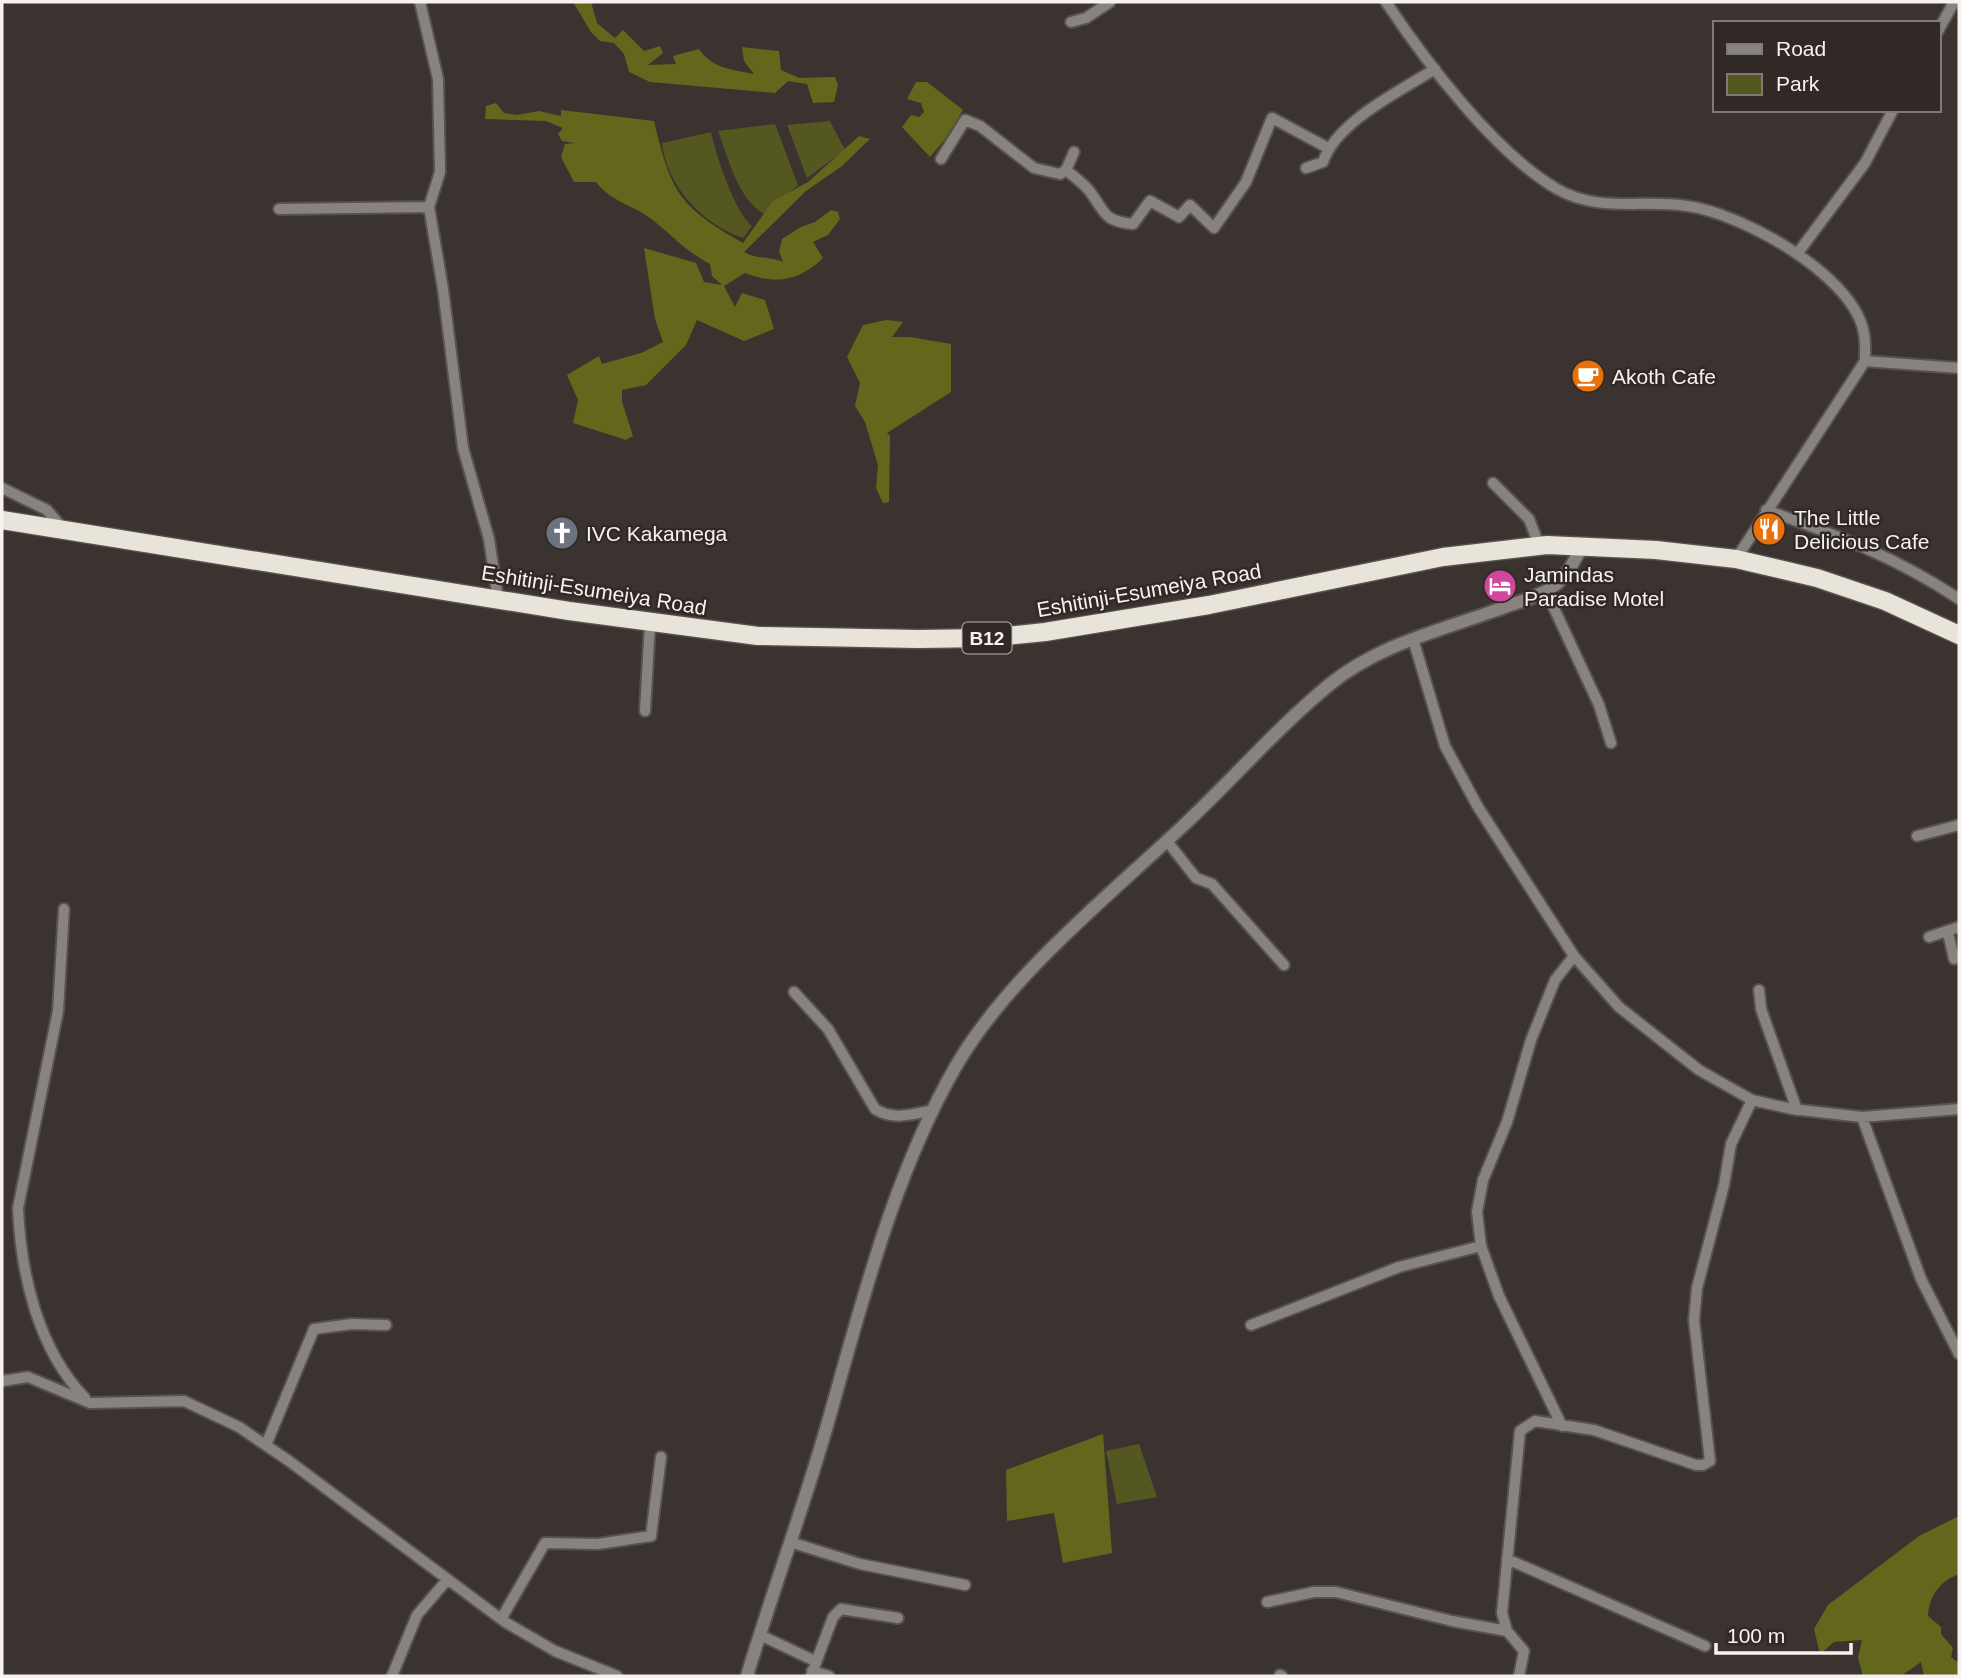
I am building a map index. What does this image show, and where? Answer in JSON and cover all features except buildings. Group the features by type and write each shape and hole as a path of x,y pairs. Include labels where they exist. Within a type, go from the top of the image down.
{"highway":[{"name":"Eshitinji-Esumeiya Road","path":"2,520 650,623 758,636 897,640 987,638 1101,624 1430,560 1539,545 1582,545 1735,559 1817,578 1885,601 1959,635"}],"street":[{"path":"420,2 439,79 440,173 429,207 443,289 463,447 489,538 498,598"},
{"path":"1387,2 1452,92 1512,154 1556,188 1591,203 1683,205 1712,209 1756,227 1797,254 1852,306 1863,329 1864,361 1735,559"},
{"path":"1940,27 1954,2"},
{"path":"1071,22 1105,4"},
{"path":"1306,167 1323,162 1328,148 1352,123 1434,69"},
{"path":"1797,254 1865,163 1892,112"},
{"path":"1066,170 1090,192 1100,211 1115,222 1133,224 1150,201 1179,217 1190,205 1214,228 1245,182 1272,118 1328,148"},
{"path":"941,159 965,120 980,126 1034,167 1060,174 1066,170 1074,152"},
{"path":"279,209 429,207"},
{"path":"1864,361 1959,368"},
{"path":"1493,483 1529,519 1539,545"},
{"path":"2,488 47,510 64,530"},
{"path":"1766,510 1877,550 1919,572 1959,599"},
{"path":"747,1676 873,1269 934,1110 956,1066 995,1009 1239,774 1307,703 1337,678 1413,639 1546,591 1571,570 1582,545"},
{"path":"1546,591 1600,705 1611,743"},
{"path":"645,711 650,623"},
{"path":"1413,639 1445,746 1478,807 1574,956 1619,1007 1699,1070 1752,1100 1797,1110 1862,1117 1959,1110"},
{"path":"1917,836 1959,825"},
{"path":"1167,841 1196,878 1212,884 1284,965"},
{"path":"64,909 58,1011 18,1208 19,1232 24,1271 50,1351 69,1381 90,1403"},
{"path":"1929,937 1948,933 1959,927"},
{"path":"1948,933 1954,959"},
{"path":"1562,1426 1499,1296 1481,1246 1477,1212 1483,1180 1507,1122 1531,1040 1555,980 1574,956"},
{"path":"1759,990 1761,1009 1797,1110"},
{"path":"794,992 828,1029 875,1110 885,1116 898,1116 934,1110"},
{"path":"1519,1676 1524,1651 1507,1631 1502,1613 1520,1431 1535,1421 1594,1430 1696,1465 1710,1461 1694,1320 1697,1288 1724,1185 1731,1144 1740,1119 1752,1100"},
{"path":"1862,1117 1921,1279 1959,1354"},
{"path":"1251,1325 1399,1266 1481,1246"},
{"path":"266,1446 314,1329 352,1324 386,1325"},
{"path":"2,1381 28,1377 90,1403 184,1401 239,1427 501,1619 555,1651 617,1676"},
{"path":"501,1619 545,1543 598,1544 651,1536 661,1457"},
{"path":"790,1542 869,1566 965,1585"},
{"path":"1507,1559 1705,1646"},
{"path":"392,1676 417,1615 447,1580"},
{"path":"1267,1602 1314,1592 1336,1592 1507,1631"},
{"path":"813,1670 832,1617 841,1609 898,1618"},
{"path":"760,1635 813,1670 829,1676"}],"green space":[{"path":"830,121 845,150 807,178 787,125"},
{"path":"775,124 798,185 764,214 740,188 718,131"},
{"path":"711,132 732,196 752,226 743,238 714,224 689,201 671,174 665,159 662,143"},
{"path":"1139,1444 1157,1497 1117,1504 1106,1451"}],"shaded area":[{"path":"573,2 591,2 597,23 615,38 623,30 644,51 660,46 663,53 648,65 676,64 673,56 699,49 716,64 754,74 744,61 742,47 779,51 781,70 799,78 835,77 838,85 834,102 813,103 807,84 788,81 775,93 650,82 629,72 624,54 614,43 600,41 591,32"},
{"path":"916,82 927,82 963,110 930,157 902,127 911,115 919,117 924,112 921,103 907,99"},
{"path":"496,103 504,113 517,115 539,111 561,116 561,110 654,121 666,165 680,195 704,218 743,243 773,201 808,182 859,136 870,139 842,166 806,191 744,252 783,262 779,251 782,239 815,222 831,210 838,212 840,219 828,235 813,242 823,258 805,272 787,279 767,279 745,273 724,286 735,307 742,293 765,300 774,329 744,341 697,320 686,345 646,385 622,390 622,402 633,436 626,440 573,423 578,400 567,375 599,356 602,364 641,353 663,342 655,319 644,248 696,263 704,282 722,285 712,276 710,264 686,249 647,216 609,195 596,182 574,182 561,157 565,144 575,143 562,141 558,134 563,128 546,121 485,119 486,106"},
{"path":"886,320 903,322 892,337 910,337 951,344 951,392 887,433 890,436 889,502 883,503 876,488 878,465 865,422 855,406 860,383 847,357 863,325"},
{"path":"1103,1434 1112,1553 1063,1563 1054,1513 1007,1521 1006,1470"},
{"path":"1959,1516 1959,1574 1937,1590 1928,1616 1941,1627 1941,1634 1953,1648 1951,1657 1959,1663 1959,1676 1924,1676 1921,1662 1901,1676 1863,1676 1858,1658 1862,1640 1834,1642 1820,1654 1814,1629 1828,1605 1919,1536"}],"place":[{"name":"Akoth Cafe","path":"1588,376"},
{"name":"The Little Delicious Cafe","path":"1769,529"},
{"name":"IVC Kakamega","path":"562,533"},
{"name":"Jamindas Paradise Motel","path":"1500,586"}]}
